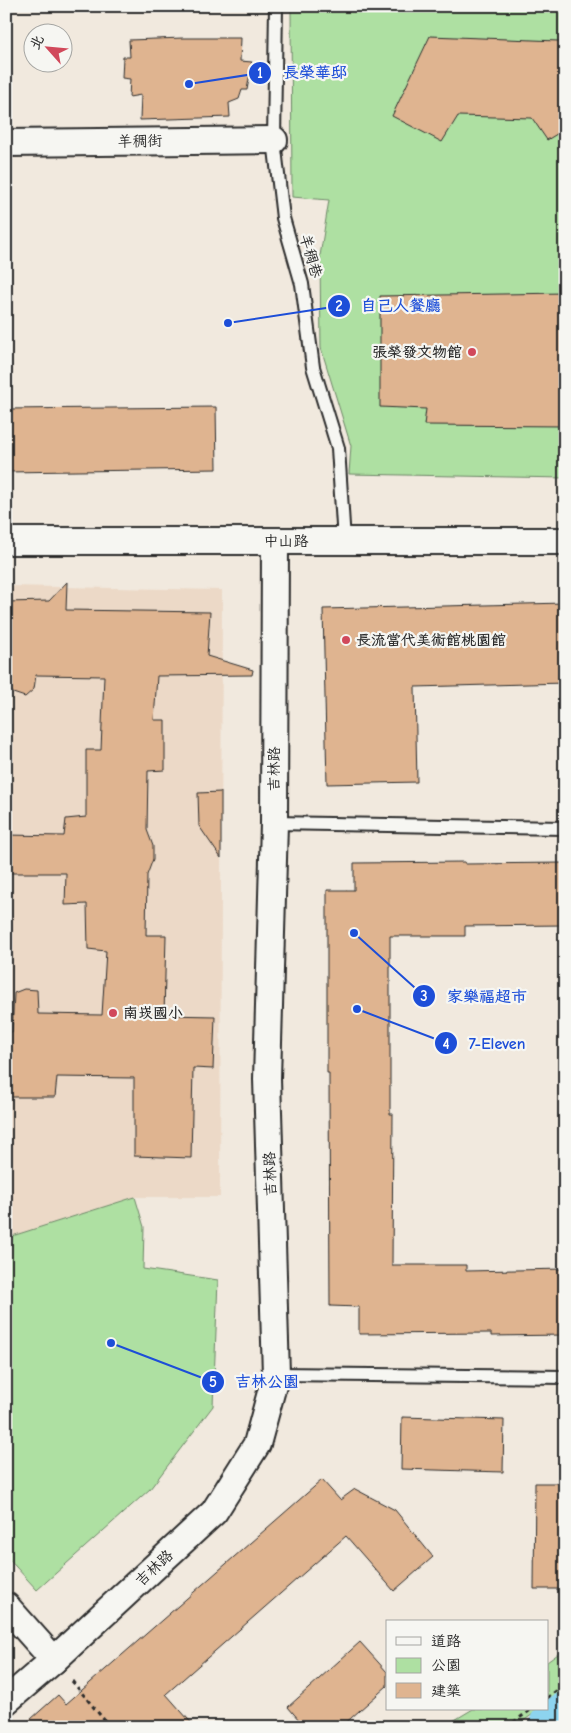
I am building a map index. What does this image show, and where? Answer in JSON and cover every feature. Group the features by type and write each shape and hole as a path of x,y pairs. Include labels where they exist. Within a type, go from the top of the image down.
{"street":[{"name":"羊稠街","path":"6,143 274,140"},
{"name":"中山路","path":"6,541 565,541"},
{"name":"吉林路","path":"6,1701 54,1660 214,1512 257,1444 276,1374 267,1079 274,823 275,541"},
{"path":"6,1606 54,1660"}],"lane":[{"name":"羊稠巷","path":"276,6 274,140 283,218 302,284 312,367 338,448 344,541"},
{"path":"274,823 565,828"},
{"path":"276,1374 565,1377"}],"path":[{"path":"54,1660 110,1727"},
{"path":"548,1697 565,1684"},
{"path":"507,1727 531,1710"}],"shaded area":[{"name":"南崁國小","path":"6,586 222,590 220,1197 135,1197 6,1238"}],"green space":[{"name":"張榮發文物館","path":"291,6 565,6 565,478 349,474 351,446 321,348 320,256 329,200 292,197"},
{"path":"135,1197 144,1227 143,1269 218,1280 213,1406 150,1489 37,1590 6,1556 6,1238"},
{"path":"565,1649 565,1692 548,1703 548,1661"},
{"path":"471,1710 539,1710 515,1727 443,1727"}],"building":[{"path":"430,36 558,41 565,52 565,129 547,140 532,118 458,116 442,142 392,116"},
{"path":"241,38 240,61 252,62 247,90 242,90 239,99 229,103 230,117 140,120 141,95 129,97 130,79 122,78 123,57 130,57 129,40"},
{"name":"張榮發文物館","path":"565,293 565,426 424,425 426,409 380,407 380,296"},
{"path":"216,407 217,469 6,472 6,409"},
{"path":"67,582 66,610 210,612 207,656 253,670 252,675 157,676 154,720 165,720 165,770 148,771 147,830 153,846 153,859 147,875 146,935 166,935 164,1015 215,1016 213,1069 193,1068 191,1158 134,1156 134,1078 57,1077 55,1097 6,1097 6,1032 12,1032 14,993 24,989 37,990 38,1014 102,1015 106,951 88,949 87,904 65,905 66,873 6,873 6,835 64,836 66,819 86,817 86,750 101,750 104,676 36,675 34,689 25,697 13,693 7,686 9,659 6,659 6,602 49,601"},
{"path":"565,603 565,683 415,687 417,782 327,784 323,609"},
{"path":"221,792 221,858 199,826 198,793"},
{"path":"465,862 465,864 565,863 565,925 465,926 465,936 390,936 390,1114 393,1114 392,1265 466,1265 466,1271 565,1269 565,1335 491,1336 491,1333 359,1334 359,1307 330,1306 327,890 354,890 354,863"},
{"path":"402,1417 504,1420 503,1472 401,1469"},
{"path":"322,1480 340,1500 355,1489 395,1510 433,1557 394,1591 346,1536 166,1694 195,1727 22,1727 58,1695 66,1704"},
{"path":"535,1483 565,1483 565,1589 534,1589"},
{"path":"360,1642 386,1671 386,1687 341,1727 305,1727 288,1707"}],"waterway":[{"path":"554,1727 565,1718"}],"place":[{"name":"長榮華邸","path":"189,84"},
{"name":"自己人餐廳","path":"228,323"},
{"name":"張榮發文物館","path":"472,352"},
{"name":"長流當代美術館桃園館","path":"346,640"},
{"name":"家樂福超市","path":"354,933"},
{"name":"7-Eleven","path":"357,1009"},
{"name":"南崁國小","path":"113,1013"},
{"name":"吉林公園","path":"111,1343"}]}
